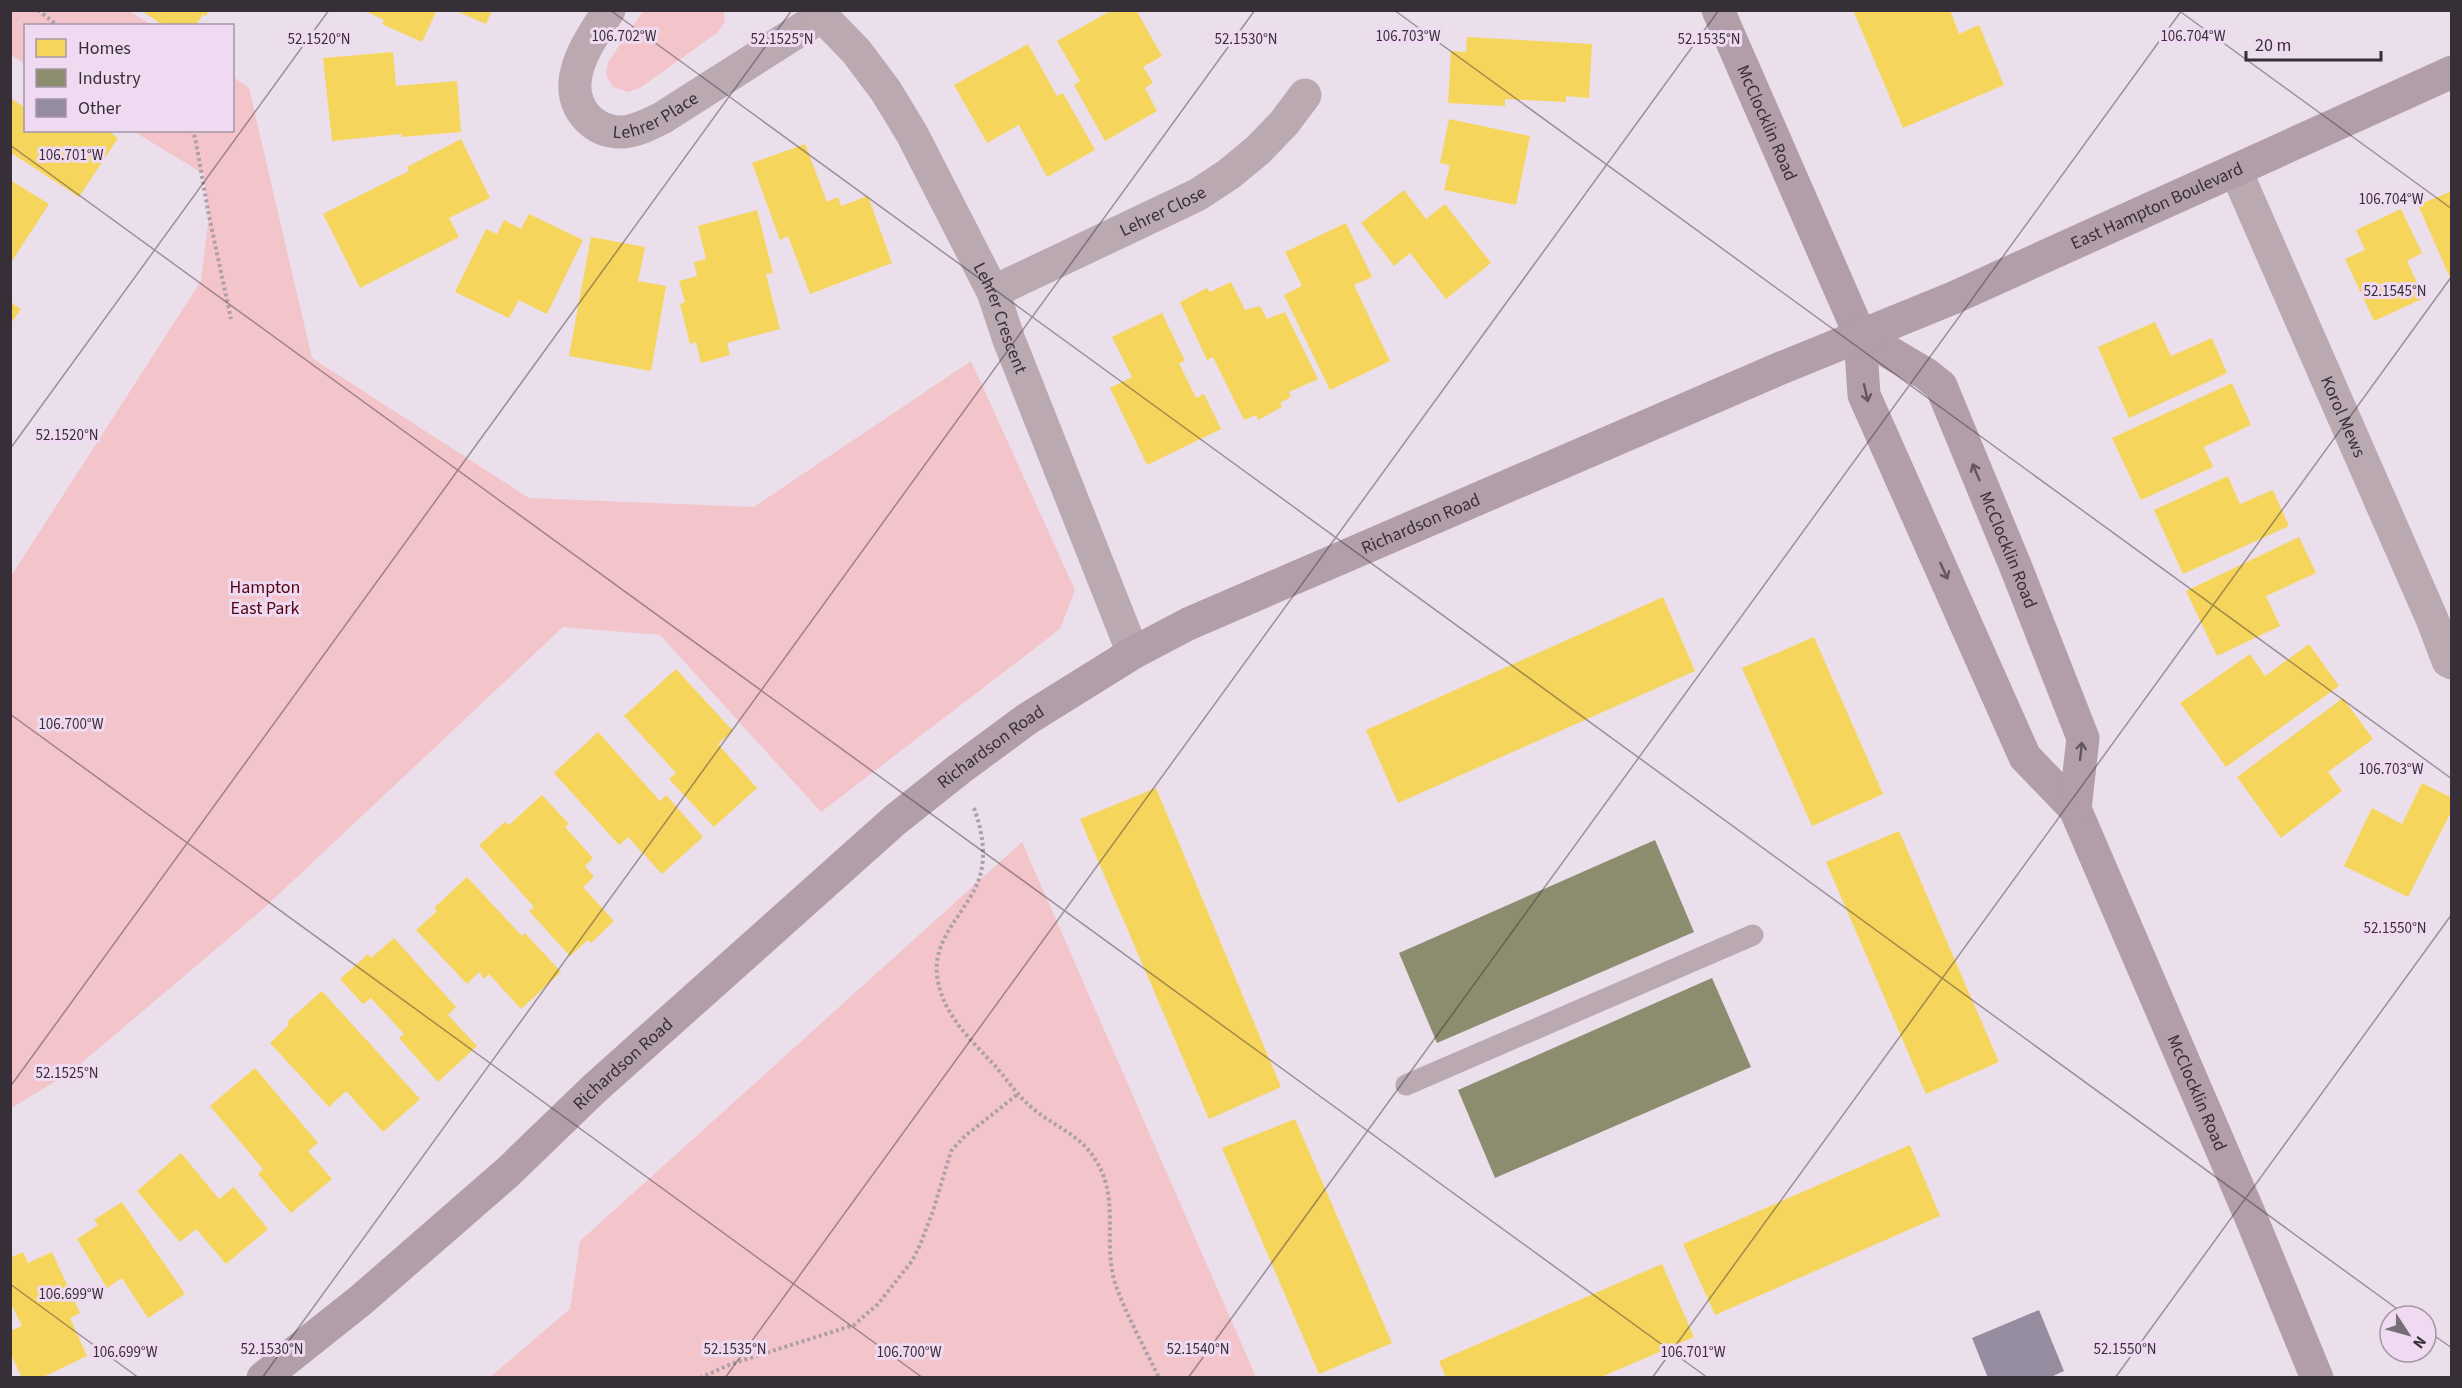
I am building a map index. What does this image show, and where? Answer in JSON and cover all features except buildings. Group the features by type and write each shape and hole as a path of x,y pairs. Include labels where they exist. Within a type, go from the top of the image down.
{"street":[{"name":"Lehrer Place","path":"609,10 590,40 575,81 578,103 587,120 605,129 624,132 643,127 662,118 819,14"},
{"name":"McClocklin Road","path":"1718,10 1860,335 1864,395 2025,757 2075,809 2317,1377"},
{"name":"Lehrer Crescent","path":"819,14 856,51 886,91 912,134 993,292 1009,340 1133,653"},
{"name":"East Hampton Boulevard","path":"1860,335 1953,298 2451,72"},
{"name":"Lehrer Close","path":"993,292 1197,195 1229,174 1258,150 1284,123 1305,95"},
{"name":"Korol Mews","path":"2236,171 2432,619 2448,661 2451,663"},
{"name":"McClocklin Road","path":"1860,335 1926,374 1941,386 2083,738 2075,809"},
{"name":"Richardson Road","path":"263,1377 361,1300 482,1195 595,1089 877,836 958,770 1027,719 1133,653 1188,624 1860,335"}],"lane":[{"path":"1406,1085 1753,935"}],"path":[{"path":"38,10 56,24"},
{"path":"191,132 195,137 231,319"},
{"path":"958,770 982,835 983,860 978,880 943,939 937,968 939,987 956,1023 1018,1094 1036,1111 1069,1131 1095,1158 1110,1190 1111,1250 1115,1281 1133,1325 1159,1377"},
{"path":"700,1377 731,1364 854,1325 878,1304 912,1261 920,1245 951,1151 965,1136 1018,1094"}],"green space":[{"path":"10,11 129,11 150,24 24,24 24,63 11,55"},
{"path":"643,11 724,11 725,21 718,32 640,88 628,92 613,87 606,75 608,62"},
{"name":"Hampton East Park","path":"234,78 249,88 312,358 529,498 754,507 971,361 1075,590 1060,629 821,812 660,635 563,627 262,910 71,1072 11,1108 11,576 201,281 209,216 204,174 135,132 234,132"},
{"path":"1022,842 1256,1377 490,1377 570,1309 580,1241"}]}
